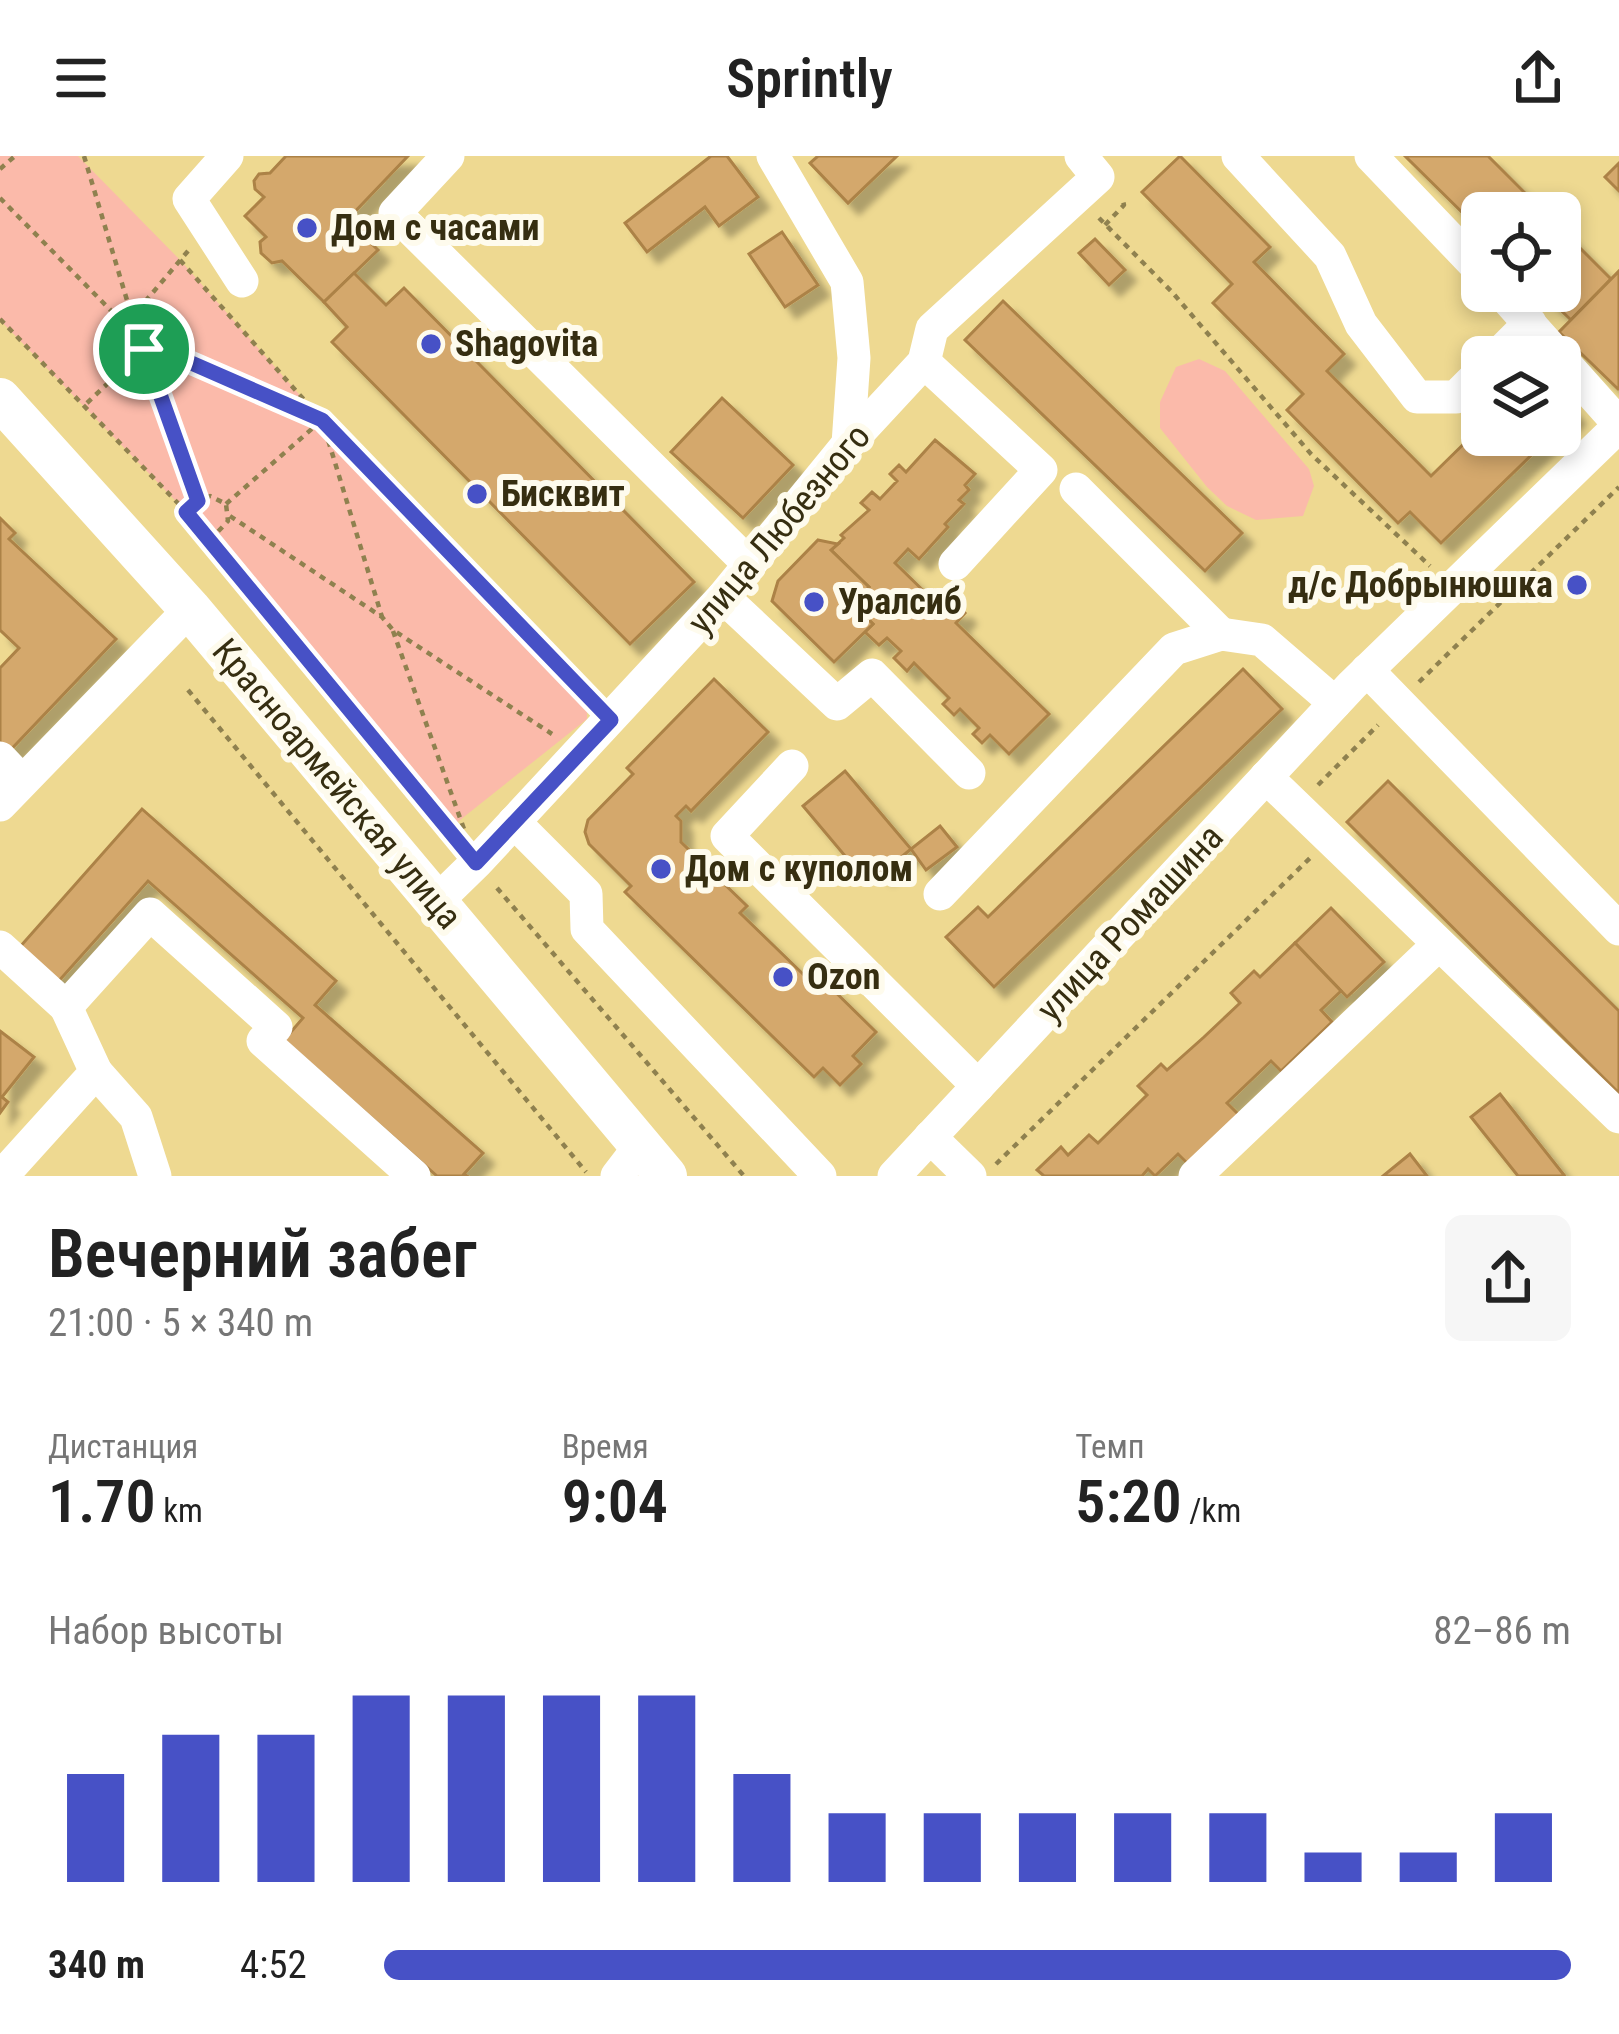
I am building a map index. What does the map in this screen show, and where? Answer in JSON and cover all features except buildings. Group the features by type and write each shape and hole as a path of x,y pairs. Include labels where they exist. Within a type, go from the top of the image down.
{"main road":[{"name":"Красноармейская улица","path":"0,399 190,609 436,902 641,1166"}],"street":[{"path":"226,156 189,199 242,281"},
{"path":"448,156 395,213 750,565"},
{"path":"773,156 847,282 854,358 848,445"},
{"path":"1078,197 1098,177 1081,156"},
{"path":"1238,156 1330,256 1361,324 1417,397 1456,397 1461,392"},
{"path":"1371,156 1461,250"},
{"name":"улица Любезного","path":"436,902 723,597 848,445 924,362 932,329 1078,197"},
{"path":"1520,312 1619,425"},
{"path":"1517,336 1530,323"},
{"path":"924,362 1042,470 955,564"},
{"name":"улица Ромашина","path":"894,1176 1335,703 1619,425"},
{"path":"1076,489 1221,634"},
{"path":"723,597 837,704 872,675 969,773"},
{"path":"7,781 190,609"},
{"path":"940,894 1174,649 1221,634 1262,640 1335,703"},
{"path":"1367,670 1619,929"},
{"path":"792,766 727,836 979,1086"},
{"path":"1266,777 1619,1117"},
{"path":"514,822 586,894 586,929 820,1176"},
{"path":"67,1006 150,914 276,1027 263,1041 414,1176"},
{"path":"1196,1176 1438,944"},
{"path":"0,947 67,1006 96,1072 136,1117 155,1176"},
{"path":"2,1176 96,1072"},
{"path":"930,1137 970,1176"}],"path":[{"path":"0,169 14,156"},
{"path":"84,156 132,317 198,501"},
{"path":"1078,197 1172,292 1311,454 1452,588"},
{"path":"0,198 142,345 322,420"},
{"path":"132,317 208,227"},
{"path":"180,260 322,420 611,720"},
{"path":"0,319 211,539 476,863 744,1176"},
{"path":"85,404 142,345"},
{"path":"226,504 322,420"},
{"path":"322,420 382,617"},
{"path":"1296,807 1619,487"},
{"path":"186,512 210,496 226,504 230,516 580,752"},
{"path":"211,539 230,516"},
{"path":"393,630 476,863"},
{"path":"188,690 589,1176"},
{"path":"983,1176 1317,851"}],"shaded area":[{"path":"0,156 78,156 180,260 322,420 587,694 587,719 450,828 199,525 0,320"},
{"path":"1199,359 1225,371 1309,469 1314,486 1303,516 1256,520 1227,506 1160,428 1160,402 1176,367"}],"place":[{"name":"Дом с часами","path":"307,228"},
{"name":"Shagovita","path":"431,344"},
{"name":"Бисквит","path":"477,494"},
{"name":"д/с Добрынюшка","path":"1577,585"},
{"name":"Уралсиб","path":"814,602"},
{"name":"Дом с куполом","path":"661,869"},
{"name":"Ozon","path":"783,977"}],"route":[{"path":"141,341 322,420 611,720 476,863 186,512 198,501 144,349 141,341"}]}
